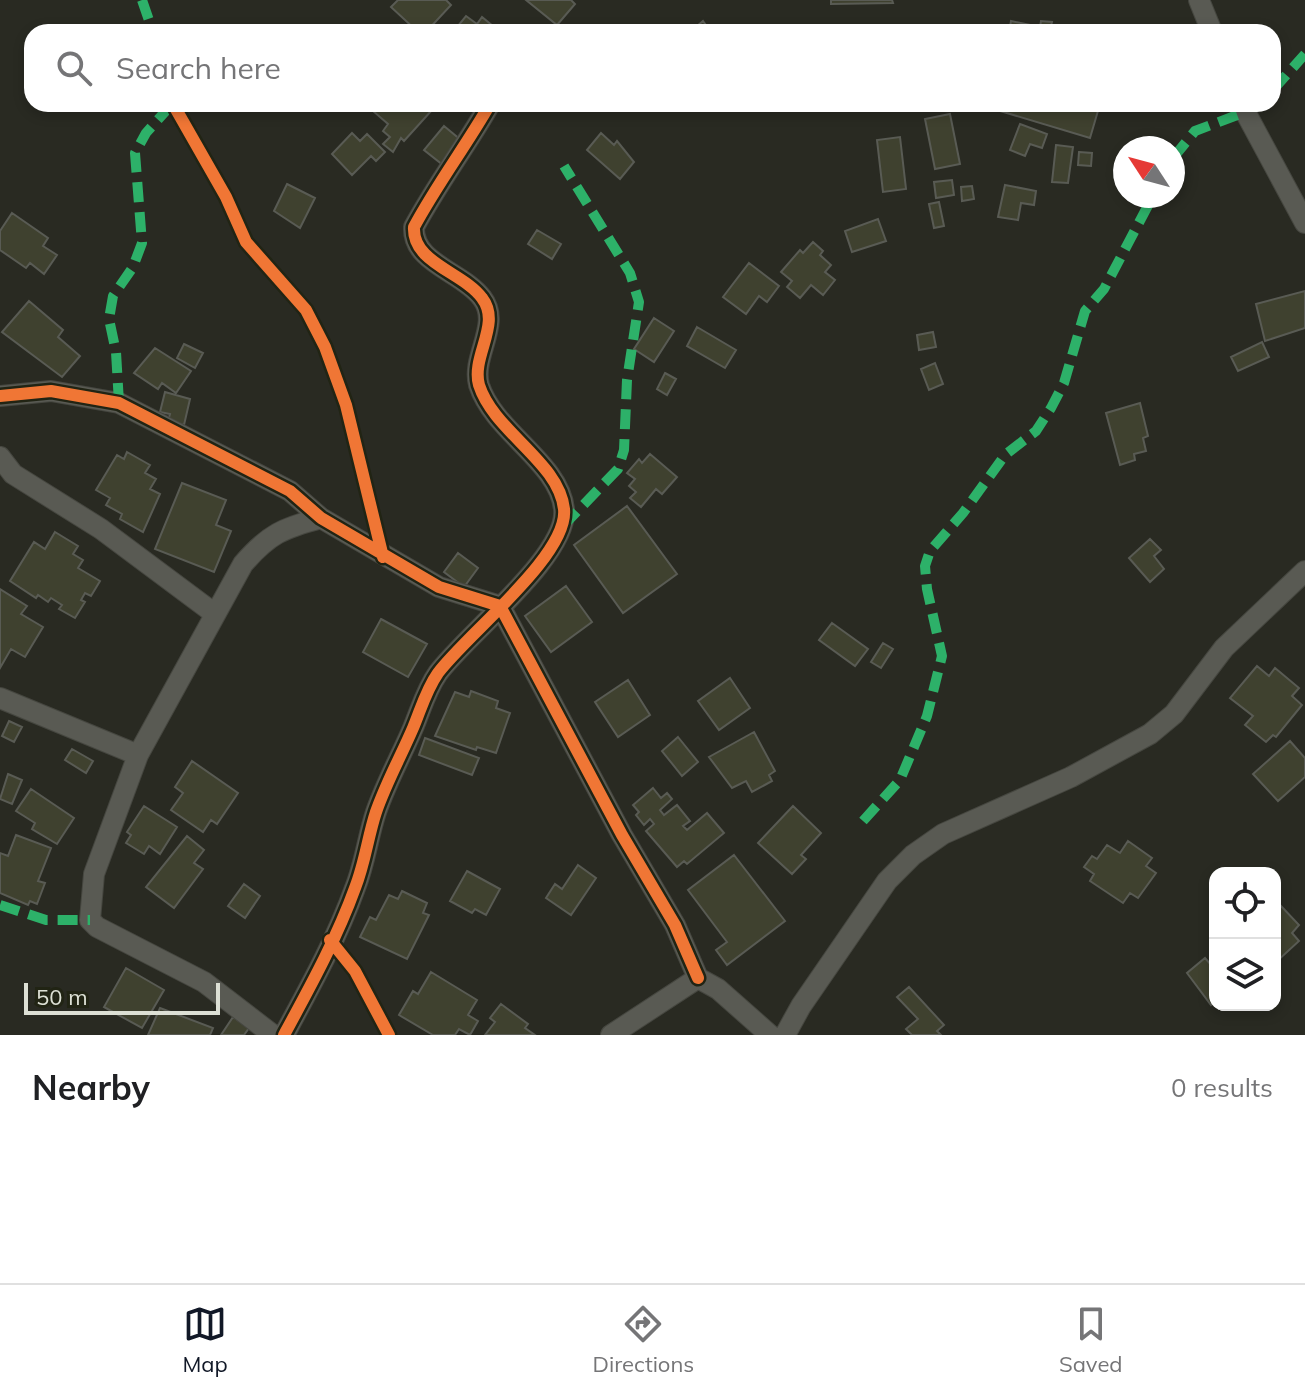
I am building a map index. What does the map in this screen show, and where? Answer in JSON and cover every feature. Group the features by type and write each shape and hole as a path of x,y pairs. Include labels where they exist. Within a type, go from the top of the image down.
{"street":[{"path":"1199,0 1209,24"},
{"path":"284,1035 352,897 376,812 430,684 457,647 554,548 563,526 564,507 551,478 494,416 478,382 477,370 489,312 484,300 474,288 420,250 414,235 414,227 438,183 466,147 486,112"},
{"path":"1245,112 1305,223"},
{"path":"0,396 51,391 119,403 290,491 321,518 439,587 500,606 622,835 675,925 698,978 718,989 770,1035"},
{"path":"0,457 13,474 114,537 215,614"},
{"path":"273,1035 204,982 97,927 90,920 94,874 138,755 243,564 267,537 288,527 321,518"},
{"path":"785,1035 801,1006 887,881 913,855 943,834 1071,777 1150,734 1174,714 1224,648 1305,571"},
{"path":"0,698 138,755"},
{"path":"611,1035 698,978"}],"building":[{"path":"398,0 446,0 451,5 433,24 409,24 391,7"},
{"path":"526,0 571,0 575,4 556,24"},
{"path":"831,0 892,0 893,3 831,4"},
{"path":"466,16 477,24 460,24"},
{"path":"482,17 490,24 477,24"},
{"path":"374,112 430,112 404,141 401,138 393,152 383,144 390,137 383,131 388,124"},
{"path":"1004,112 1098,112 1090,138"},
{"path":"950,114 960,164 935,169 925,119"},
{"path":"1020,124 1047,134 1042,148 1030,144 1025,156 1010,150"},
{"path":"444,126 462,141 443,165 424,150"},
{"path":"352,133 360,141 367,134 385,152 376,161 371,156 352,175 332,154"},
{"path":"601,133 614,145 617,141 634,162 620,179 587,150"},
{"path":"900,137 906,189 883,192 877,140"},
{"path":"1056,145 1073,147 1068,183 1052,182"},
{"path":"1079,152 1092,153 1091,166 1078,165"},
{"path":"952,180 954,195 936,198 934,182"},
{"path":"287,184 315,198 300,228 274,211"},
{"path":"1005,185 1036,191 1034,205 1021,203 1018,220 998,217"},
{"path":"972,186 974,199 962,201 961,187"},
{"path":"939,202 944,226 934,228 929,204"},
{"path":"12,213 48,238 43,246 57,255 44,274 30,263 26,268 0,250 0,231"},
{"path":"878,219 886,241 852,252 845,231"},
{"path":"537,230 561,244 552,259 528,244"},
{"path":"813,242 823,251 820,255 831,265 825,272 835,280 823,295 811,285 800,298 787,287 792,281 781,272 800,250 803,253"},
{"path":"749,263 779,286 767,302 759,296 746,314 723,297"},
{"path":"1305,291 1305,328 1265,341 1256,304"},
{"path":"29,301 63,330 58,337 80,356 62,377 2,332"},
{"path":"654,318 674,331 654,362 634,349"},
{"path":"697,327 736,350 725,368 687,346"},
{"path":"933,332 936,347 919,350 917,335"},
{"path":"1262,342 1269,357 1238,371 1231,357"},
{"path":"184,344 203,353 195,368 177,358"},
{"path":"155,348 191,371 176,393 162,383 158,389 134,373"},
{"path":"935,363 943,384 929,390 921,369"},
{"path":"665,373 676,379 667,395 657,389"},
{"path":"165,392 190,399 184,425 168,421 170,414 160,412"},
{"path":"1140,403 1148,436 1143,438 1146,451 1134,454 1135,460 1120,465 1106,413"},
{"path":"127,452 150,465 145,473 156,479 150,489 160,494 143,532 120,519 122,514 106,505 110,498 96,490 117,455 124,459"},
{"path":"650,454 677,477 662,494 656,489 641,507 630,498 636,492 629,486 635,479 627,473 639,459 642,463"},
{"path":"182,483 226,500 216,525 231,531 214,572 155,549"},
{"path":"627,506 677,574 623,613 574,545"},
{"path":"55,532 78,546 73,554 83,560 78,568 100,581 91,596 85,593 81,600 85,602 75,618 59,609 62,605 51,598 48,602 38,595 36,598 10,581 34,542 45,549"},
{"path":"1150,539 1161,550 1154,556 1164,569 1150,582 1129,558"},
{"path":"458,553 478,568 464,587 444,572"},
{"path":"566,586 592,622 551,652 525,616"},
{"path":"0,589 27,606 21,614 43,627 25,657 11,649 0,668"},
{"path":"381,619 427,644 408,677 363,652"},
{"path":"832,623 868,649 855,666 819,640"},
{"path":"883,643 893,649 881,668 871,662"},
{"path":"1257,666 1269,676 1275,668 1299,688 1292,696 1302,705 1276,737 1273,735 1266,742 1245,725 1253,716 1230,698"},
{"path":"730,678 750,708 719,730 698,701"},
{"path":"628,680 650,715 618,737 595,702"},
{"path":"471,691 498,701 496,708 510,713 496,753 477,747 476,750 435,736 455,692 469,697"},
{"path":"9,721 22,727 14,742 2,736"},
{"path":"754,732 775,771 769,775 772,781 752,792 746,781 732,788 709,757"},
{"path":"678,737 698,762 682,776 662,751"},
{"path":"425,738 479,758 472,775 419,755"},
{"path":"1290,741 1305,758 1305,777 1278,801 1253,774"},
{"path":"1290,741 1305,758 1305,777 1278,801 1253,774"},
{"path":"72,749 93,761 86,773 65,760"},
{"path":"192,761 238,793 217,824 211,820 203,832 171,810 183,793 175,787"},
{"path":"8,774 22,780 12,804 0,799"},
{"path":"653,788 661,798 667,793 672,799 660,810 664,815 677,805 690,821 683,826 687,830 707,813 724,833 687,864 684,861 677,867 646,831 654,824 650,819 644,825 636,815 639,812 633,805"},
{"path":"31,789 74,818 57,844 32,829 35,823 16,811"},
{"path":"144,806 177,827 160,854 149,846 144,854 126,843 131,835 127,832"},
{"path":"793,806 821,833 801,855 806,859 792,874 758,843"},
{"path":"16,835 51,848 38,881 45,883 37,904 30,901 28,905 0,893 0,853 8,856"},
{"path":"187,836 204,850 194,863 203,869 174,908 146,887"},
{"path":"1128,841 1152,858 1146,866 1156,873 1138,898 1130,893 1123,903 1090,881 1094,874 1084,867 1092,856 1097,859 1107,845 1120,853"},
{"path":"734,855 785,921 727,965 716,950 727,942 688,890"},
{"path":"578,865 596,878 571,915 546,898 555,884 562,889"},
{"path":"467,871 500,889 486,915 475,909 472,913 450,901"},
{"path":"244,884 260,896 245,918 228,906"},
{"path":"402,891 427,903 423,913 429,915 407,959 360,937 370,917 376,920 389,895 398,899"},
{"path":"1281,906 1299,925 1292,933 1299,941 1281,958"},
{"path":"1281,906 1299,925 1292,933 1299,941 1281,958"},
{"path":"1205,958 1209,963 1209,1002 1187,973"},
{"path":"1205,958 1209,963 1209,1002 1187,973"},
{"path":"126,968 164,990 142,1028 104,1007"},
{"path":"431,972 477,1000 468,1015 478,1021 470,1035 459,1029 455,1035 433,1035 399,1015 413,991 418,994"},
{"path":"909,987 944,1025 937,1031 941,1035 912,1035 906,1029 918,1019 897,997"},
{"path":"501,1004 528,1024 525,1028 535,1035 485,1035 495,1022 490,1018"},
{"path":"160,1008 213,1028 210,1035 148,1035"},
{"path":"233,1017 249,1028 244,1035 221,1035"}],"marked path":[{"path":"142,0 150,24"},
{"path":"1281,81 1305,54"},
{"path":"119,403 116,352 109,319 113,296 133,267 142,243 135,153 146,133 165,112"},
{"path":"1185,143 1195,131 1245,112"},
{"path":"563,526 618,469 624,450 627,380 639,302 630,273 564,166"},
{"path":"863,821 900,780 927,716 942,656 927,589 925,566 930,551 963,513 1005,455 1036,431 1051,408 1064,383 1085,311 1104,289 1147,208"},
{"path":"0,905 46,920 90,920"}],"cycle path":[{"path":"178,112 226,197 246,242 306,310 325,347 346,405 383,557"},
{"path":"284,1035 348,907 380,801 430,686 452,657 534,571 561,528 564,509 560,492 551,476 498,418 479,385 479,363 489,318 482,298 421,250 416,239 414,227 485,112"},
{"path":"0,396 51,391 119,403 290,491 321,518 439,587 500,606 622,835 675,925 698,978"},
{"path":"330,940 355,971 389,1035"}]}
